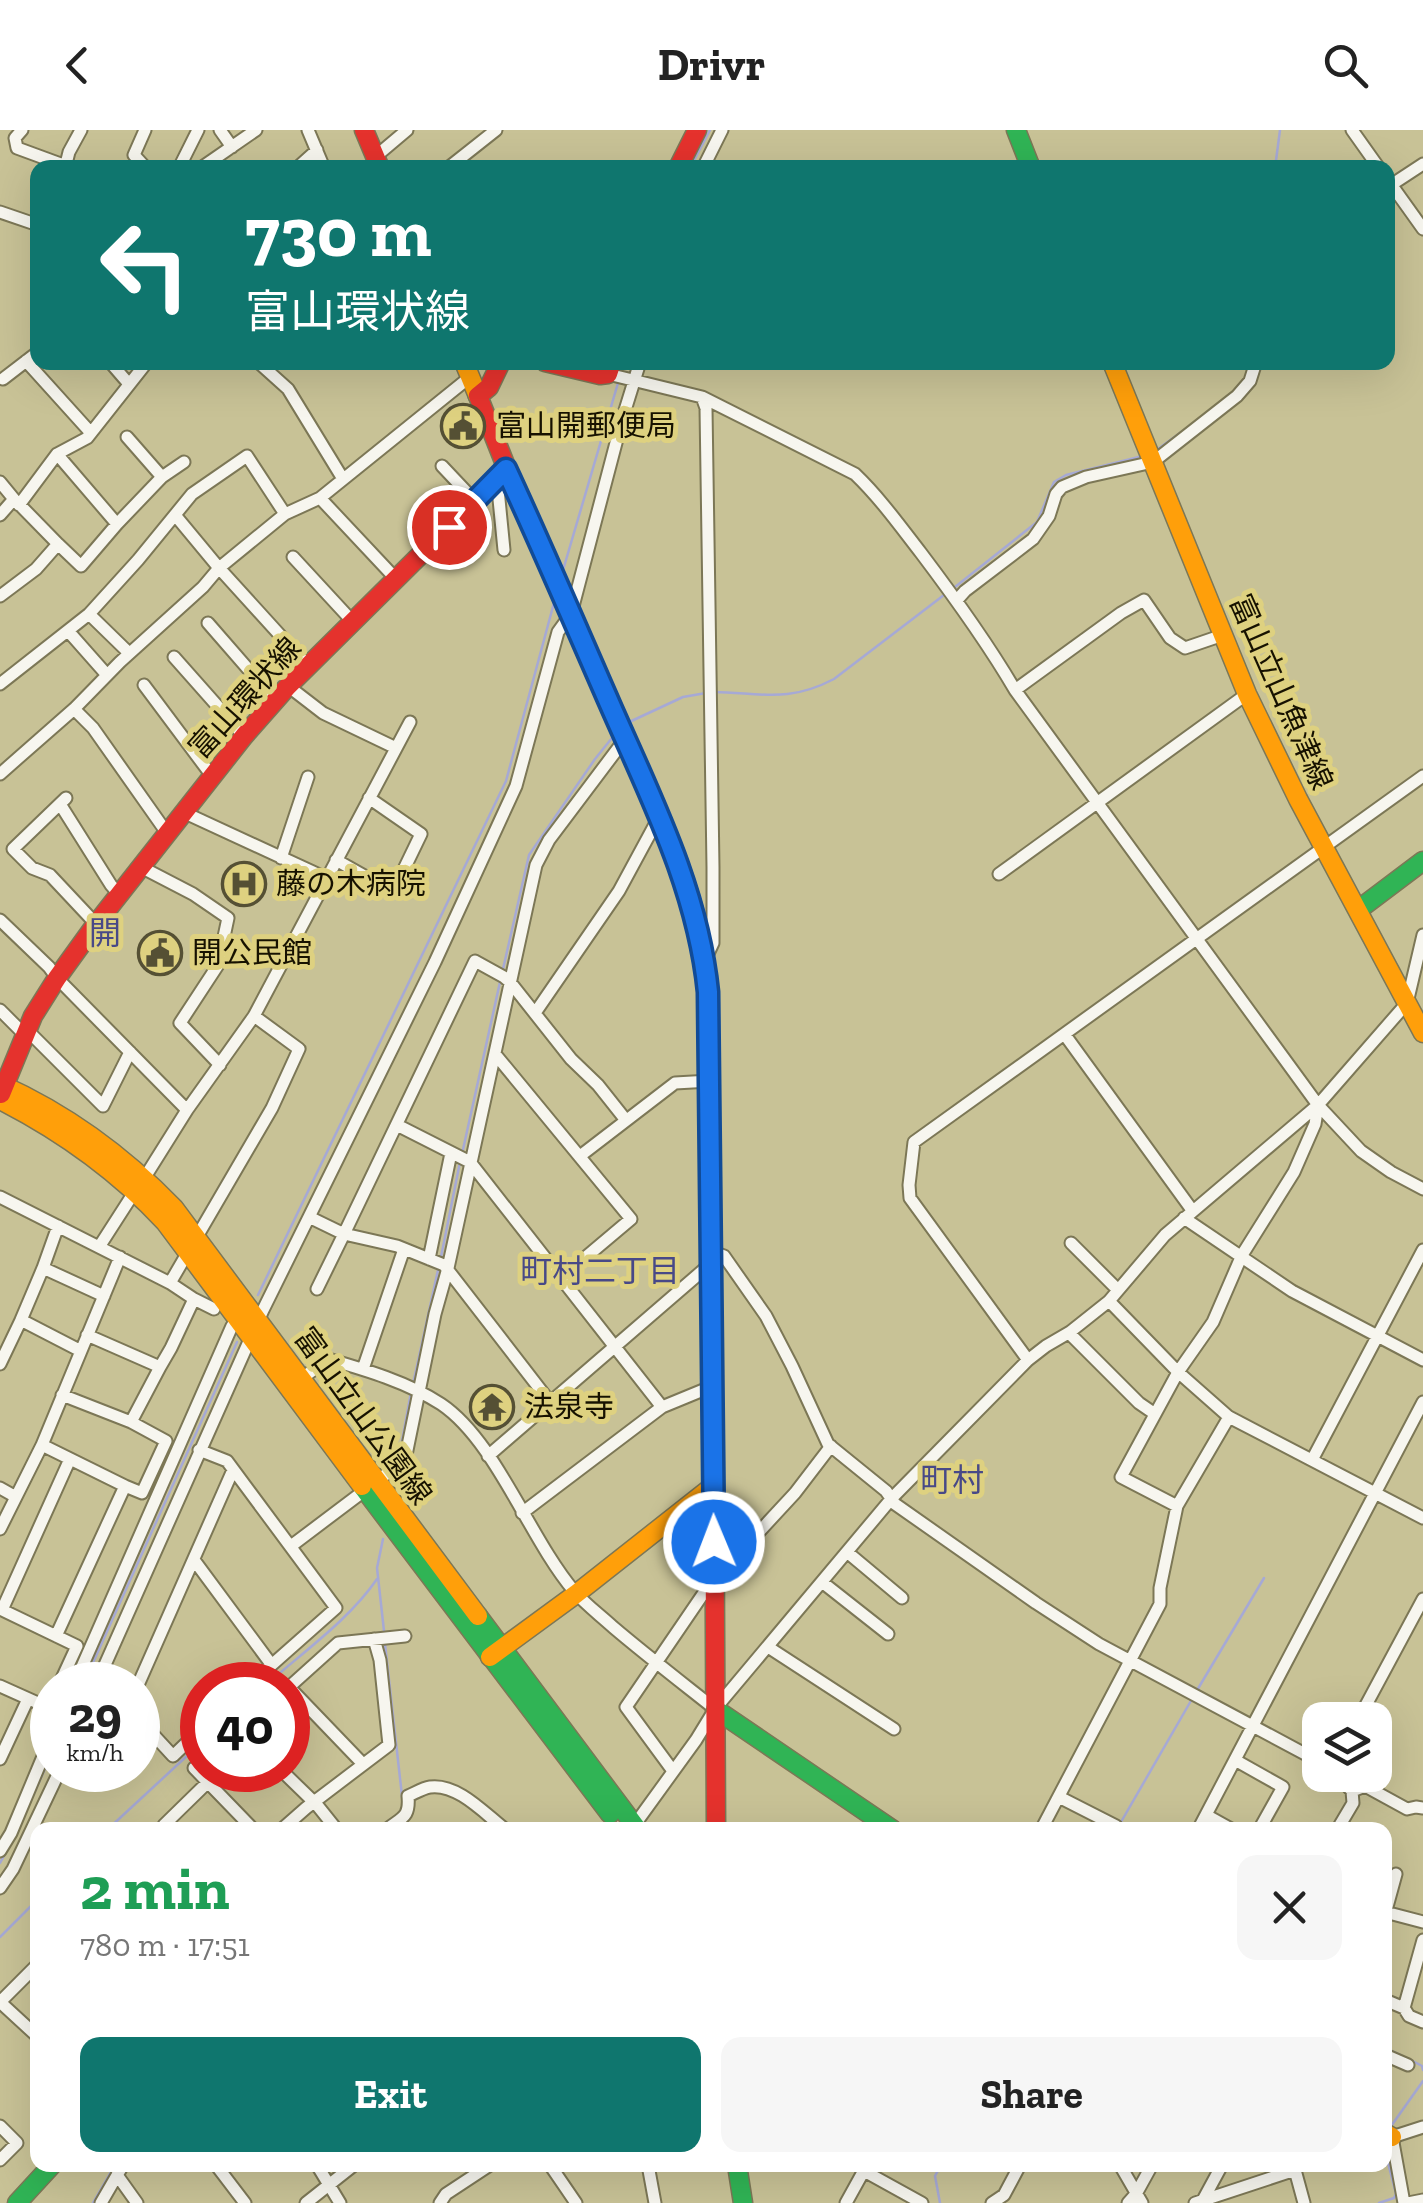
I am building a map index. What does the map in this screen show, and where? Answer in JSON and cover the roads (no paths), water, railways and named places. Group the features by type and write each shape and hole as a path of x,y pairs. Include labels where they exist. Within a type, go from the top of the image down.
{"main road":[{"path":"364,130 376,160"},
{"path":"682,160 697,130"},
{"path":"1016,130 1029,160"},
{"path":"467,370 502,474 550,565 660,818 689,894 705,960 713,1259 716,1822"},
{"path":"478,396 490,386 497,370"},
{"path":"582,370 600,374 611,370"},
{"name":"富山立山魚津線","path":"1115,370 1248,694 1280,763 1415,1012 1423,1034"},
{"name":"富山環状線","path":"1,1091 33,1016 57,978 244,736 281,693 502,474"},
{"path":"1358,910 1423,862"},
{"name":"富山立山公園線","path":"1,1091 44,1105 88,1131 140,1184 174,1208 193,1245 495,1653 626,1822"},
{"path":"495,1653 712,1486"},
{"path":"715,1709 878,1822"},
{"path":"27,2199 47,2172"},
{"path":"738,2172 740,2200"}],"street":[{"path":"22,130 15,138 16,148 48,160"},
{"path":"68,160 81,130"},
{"path":"139,160 134,155 145,130"},
{"path":"183,160 198,130"},
{"path":"220,130 232,147"},
{"path":"213,160 256,130"},
{"path":"308,130 321,160"},
{"path":"381,160 407,130"},
{"path":"469,160 496,130"},
{"path":"707,160 722,130"},
{"path":"1352,130 1373,160"},
{"path":"305,160 317,150"},
{"path":"1395,179 1423,164"},
{"path":"1395,192 1423,229"},
{"path":"0,212 30,222"},
{"path":"4,380 30,358"},
{"path":"26,361 30,365"},
{"path":"34,370 91,433"},
{"path":"117,370 130,384"},
{"path":"0,516 17,502 57,454 87,438 141,370"},
{"path":"267,370 288,390 344,479"},
{"path":"0,774 74,709 219,568 286,514 320,498 344,479 467,370"},
{"path":"611,370 633,380 702,396 856,474 873,491 957,600 1015,690 1318,1104 1361,1151 1423,1189"},
{"path":"106,1662 199,1450 516,786 558,632 571,614 637,370"},
{"path":"957,600 1032,539 1049,516 1062,487 1086,477 1153,462 1237,396 1253,370"},
{"path":"702,396 706,408 713,867 713,943 705,960"},
{"path":"127,436 162,477"},
{"path":"57,454 117,524"},
{"path":"0,684 89,614 192,494 247,456 286,514"},
{"path":"0,482 81,566 162,477 184,462"},
{"path":"442,466 475,501"},
{"path":"502,474 504,550"},
{"path":"320,498 396,579"},
{"path":"175,515 308,666"},
{"path":"0,596 36,569 58,544"},
{"path":"293,557 353,622"},
{"path":"1015,690 1144,600 1170,638 1185,648 1223,635"},
{"path":"89,614 129,653"},
{"path":"208,623 281,693 396,748"},
{"path":"69,632 107,675"},
{"path":"174,657 244,736"},
{"path":"144,685 212,776"},
{"path":"999,874 1248,694"},
{"path":"74,709 93,728 167,832"},
{"path":"99,1247 187,1110 254,1016 410,722"},
{"path":"290,1546 405,1460 434,1314 448,1268 536,865 549,840 626,739"},
{"path":"281,858 308,776"},
{"path":"1028,1360 910,1198 914,1142 1423,776"},
{"path":"336,860 394,892 421,834 369,798"},
{"path":"96,924 50,874 32,868 14,849 63,801 119,894"},
{"path":"184,812 326,878"},
{"path":"535,1012 618,891 660,818"},
{"path":"141,866 228,918 218,965 180,1023 220,1064"},
{"path":"0,920 187,1110"},
{"path":"636,1822 715,1709 892,1498 1028,1360 1114,1296 1153,1248 1188,1214 1318,1104 1415,1012 1423,935"},
{"path":"317,1289 475,962 510,982 625,1120"},
{"path":"0,1010 103,1106 130,1052"},
{"path":"170,1283 272,1108 299,1049 254,1016"},
{"path":"1065,1035 1188,1214 1292,1291 1423,1360"},
{"path":"495,1054 631,1218 561,1278"},
{"path":"580,1156 676,1083 710,1081"},
{"path":"1176,1506 1121,1478 1178,1372 1213,1322 1242,1255 1294,1172 1315,1124 1318,1104"},
{"path":"397,1125 470,1162 662,1408"},
{"path":"429,1259 451,1153"},
{"path":"0,1197 214,1308"},
{"path":"309,1217 344,1234 404,1249 448,1268 550,1402"},
{"path":"0,1364 58,1226"},
{"path":"1071,1243 1178,1372 1228,1417 1423,1518"},
{"path":"363,1370 404,1249"},
{"path":"1312,1460 1423,1250"},
{"path":"488,1456 713,1259 724,1256 766,1316 831,1446 895,1504 1036,1603 1131,1661 1302,1752"},
{"path":"0,1529 42,1445 120,1257"},
{"path":"43,1268 104,1296"},
{"path":"130,1422 194,1299"},
{"path":"21,1320 81,1350"},
{"path":"84,1662 232,1326"},
{"path":"1068,1333 1139,1404 1155,1414"},
{"path":"87,1336 160,1367"},
{"path":"295,1383 328,1359 443,1405 488,1456 548,1558 576,1594 715,1709"},
{"path":"522,1513 662,1408 713,1386"},
{"path":"42,1445 142,1493 166,1441 62,1395"},
{"path":"1202,1822 1376,1494 1418,1425 1423,1402"},
{"path":"1045,1822 1160,1604 1176,1506 1228,1417"},
{"path":"672,1771 626,1707 714,1574 725,1568 796,1493 831,1446"},
{"path":"199,1450 228,1461 336,1608 274,1662"},
{"path":"70,1459 1,1610 77,1646 70,1662"},
{"path":"148,1662 233,1470"},
{"path":"56,1636 125,1486"},
{"path":"0,1488 16,1497"},
{"path":"847,1552 902,1598"},
{"path":"194,1560 270,1662"},
{"path":"822,1582 888,1634"},
{"path":"1368,1702 1423,1599"},
{"path":"310,1668 338,1643 405,1636"},
{"path":"289,1822 388,1745 380,1660 374,1640"},
{"path":"768,1646 894,1729"},
{"path":"0,1686 28,1699 0,1758"},
{"path":"310,1710 363,1764"},
{"path":"160,1742 173,1756 180,1749"},
{"path":"1235,1760 1283,1787 1263,1822"},
{"path":"398,1822 409,1809 408,1796 428,1786 457,1792 496,1822"},
{"path":"0,1851 30,1788"},
{"path":"35,1822 50,1792"},
{"path":"167,1822 198,1792"},
{"path":"218,1792 246,1822"},
{"path":"303,1792 330,1822"},
{"path":"1341,1822 1352,1803 1352,1792"},
{"path":"1376,1792 1406,1809 1423,1808"},
{"path":"1059,1797 1108,1822"},
{"path":"1206,1815 1219,1822"},
{"path":"404,1818 408,1822"},
{"path":"0,1888 30,1833"},
{"path":"1392,1888 1396,1874"},
{"path":"1392,1915 1423,1922"},
{"path":"1404,2008 1417,1982 1423,1940"},
{"path":"30,1972 0,2002 30,2030"},
{"path":"1392,2003 1423,2022"},
{"path":"1392,2058 1408,2064"},
{"path":"0,2126 17,2142 0,2160"},
{"path":"1392,2134 1423,2127"},
{"path":"1392,2150 1406,2203 1423,2200"},
{"path":"101,2203 119,2172"},
{"path":"121,2172 138,2203"},
{"path":"221,2172 244,2203"},
{"path":"321,2172 340,2203"},
{"path":"306,2203 344,2172"},
{"path":"440,2203 446,2194 479,2172"},
{"path":"555,2172 576,2203"},
{"path":"649,2172 655,2203"},
{"path":"846,2203 863,2172"},
{"path":"872,2172 922,2203"},
{"path":"992,2203 1004,2195 1016,2172"},
{"path":"1123,2172 1135,2200"},
{"path":"1135,2200 1149,2172"},
{"path":"1199,2202 1218,2172"},
{"path":"1199,2202 1282,2172"},
{"path":"1297,2172 1304,2203"}],"waterway":[{"path":"694,160 710,130"},
{"path":"1276,160 1280,130"},
{"path":"561,577 618,383"},
{"path":"1155,451 1201,418"},
{"path":"955,587 1037,522 1054,482 1066,475 1143,456"},
{"path":"714,692 775,695 818,686 834,679 944,595"},
{"path":"258,1295 506,781 555,599"},
{"path":"625,724 683,697 706,693"},
{"path":"503,969 529,855 616,733"},
{"path":"462,1154 500,982"},
{"path":"441,1257 460,1162"},
{"path":"413,1384 438,1270"},
{"path":"93,1662 237,1342"},
{"path":"400,1452 411,1392"},
{"path":"383,1539 377,1568 384,1631"},
{"path":"1196,1692 1264,1578"},
{"path":"293,1662 339,1622 377,1579"},
{"path":"385,1644 403,1805"},
{"path":"1121,1822 1192,1699"},
{"path":"116,1822 180,1762"},
{"path":"22,1820 35,1792"},
{"path":"0,1863 5,1854"},
{"path":"0,1937 30,1907"},
{"path":"1392,2051 1402,2056"},
{"path":"1409,2059 1423,2070"},
{"path":"1392,2125 1423,2081"},
{"path":"93,2203 111,2172"},
{"path":"937,2172 940,2203"},
{"path":"1379,2203 1396,2194 1390,2172"}],"place":[{"name":"富山開郵便局","path":"463,426"},
{"name":"藤の木病院","path":"244,884"},
{"name":"開公民館","path":"160,953"},
{"name":"法泉寺","path":"492,1407"}],"district":[{"name":"開","path":"105,933"},
{"name":"町村二丁目","path":"600,1271"},
{"name":"町村","path":"952,1480"}]}
